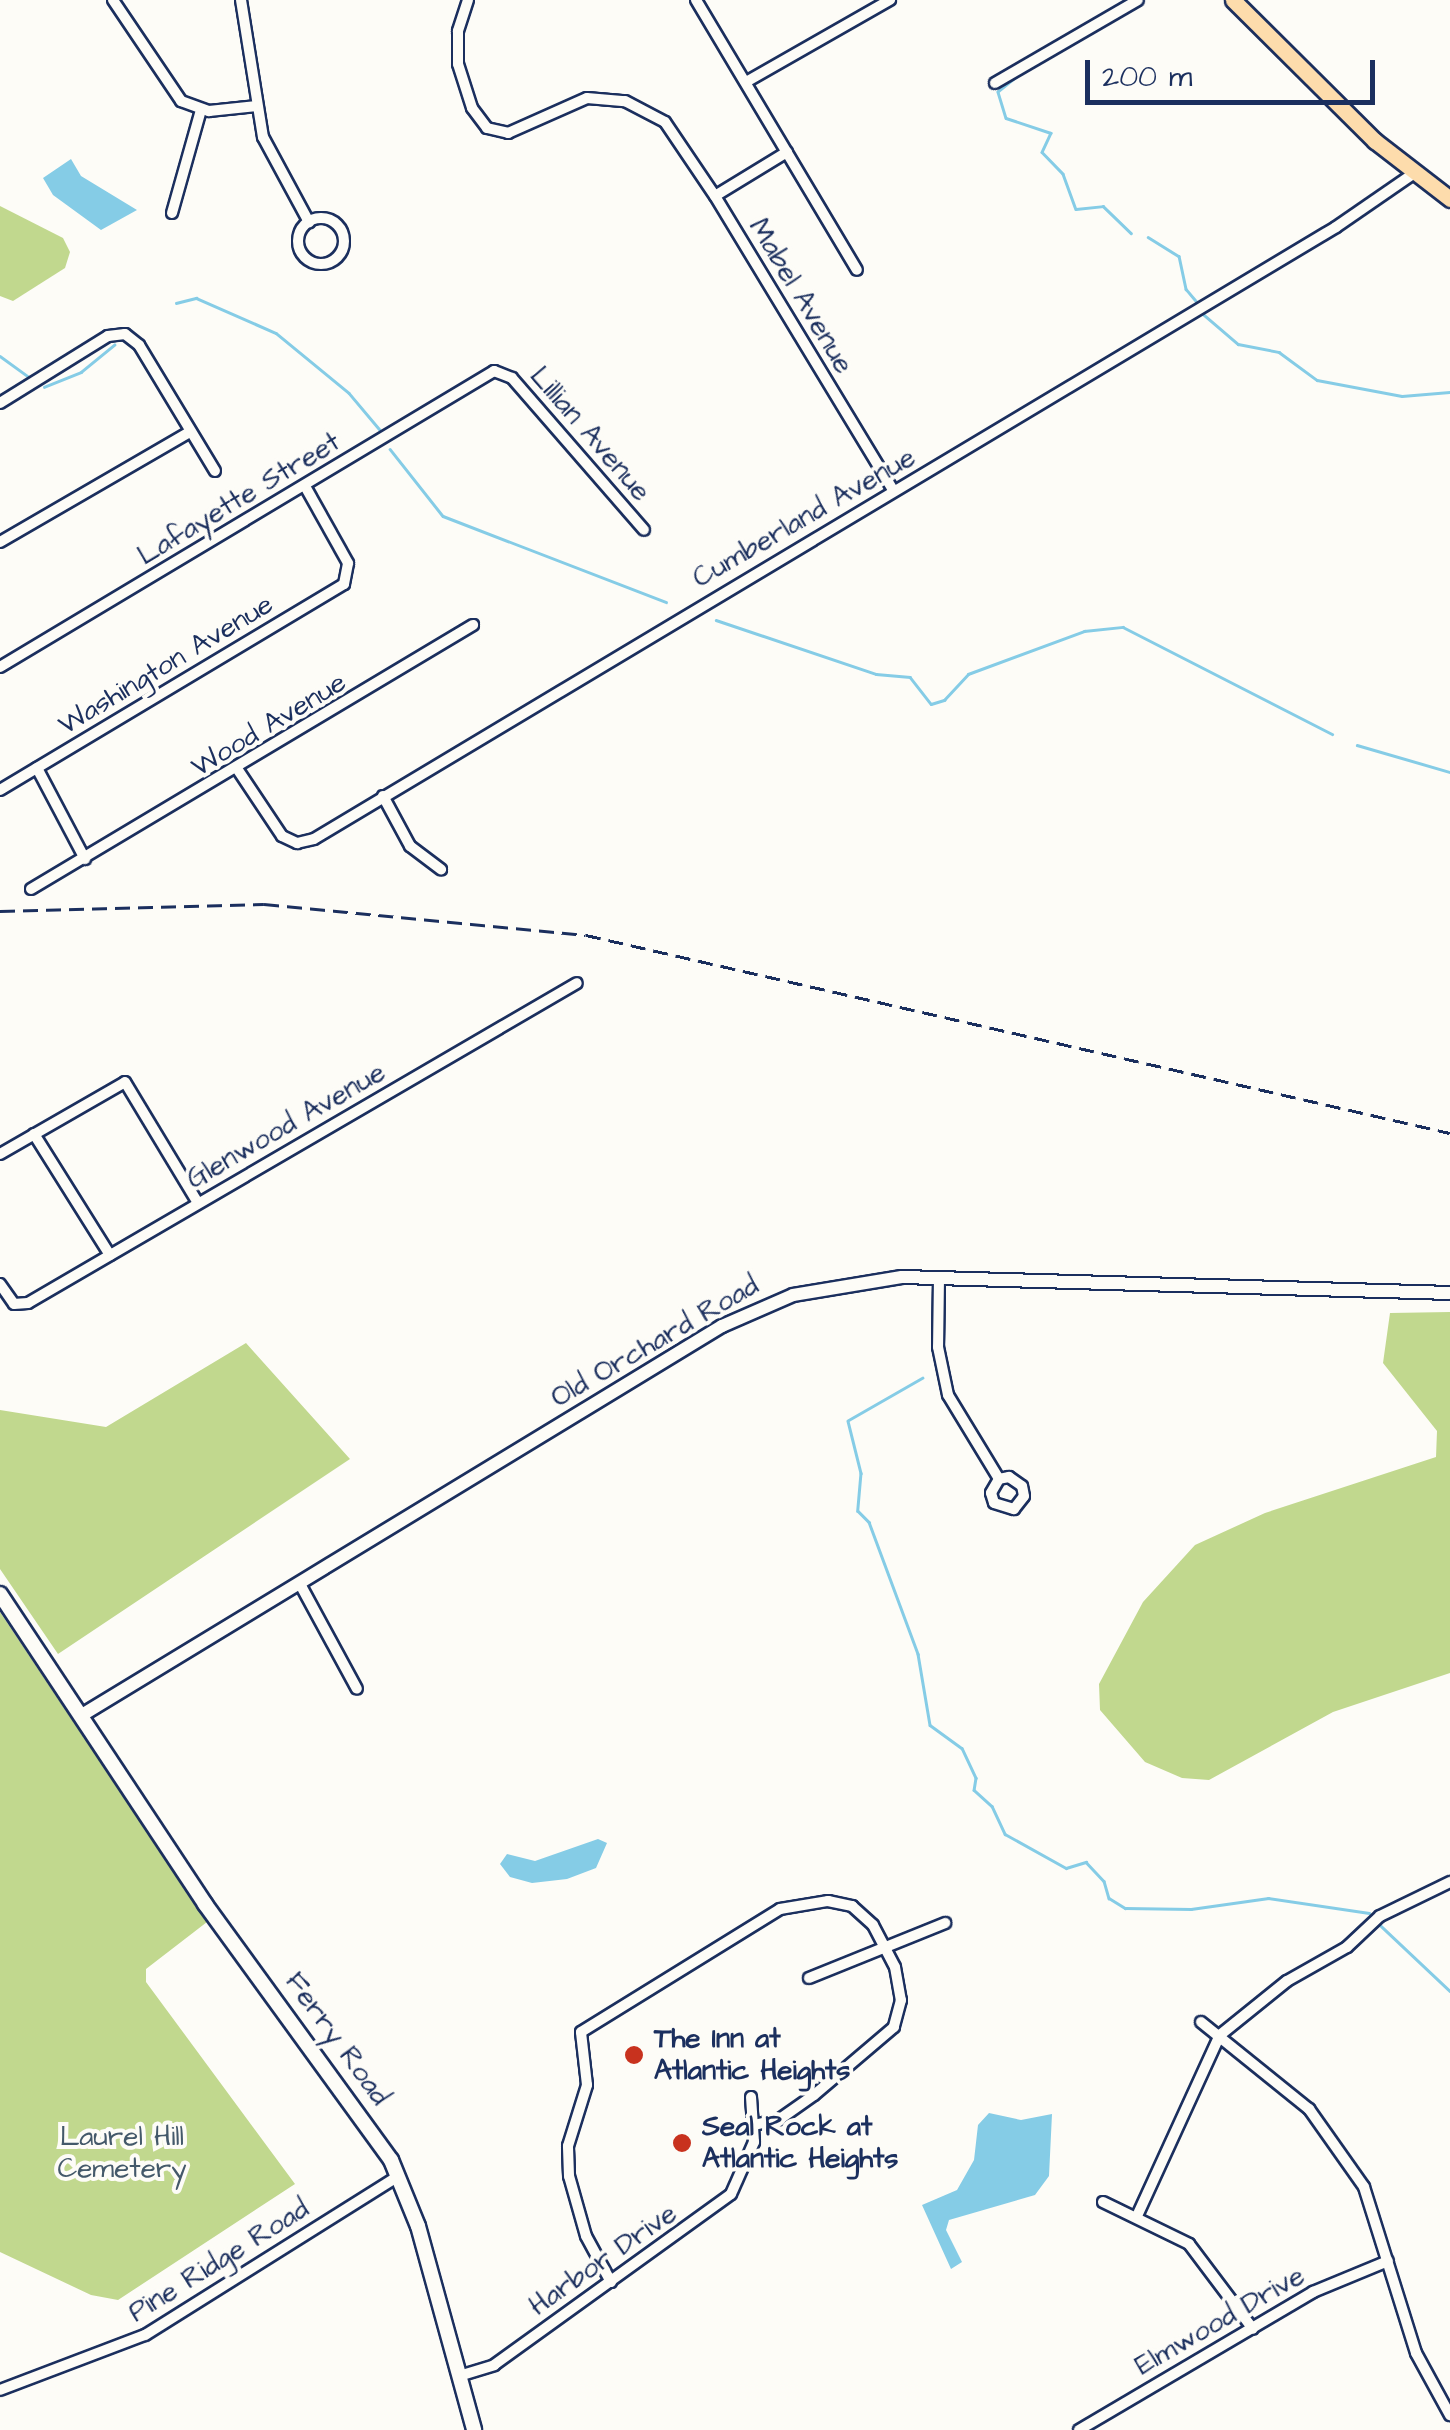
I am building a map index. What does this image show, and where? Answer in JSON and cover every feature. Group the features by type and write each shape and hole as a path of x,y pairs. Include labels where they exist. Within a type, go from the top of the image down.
{"main road":[{"path":"1233,0 1414,174 1450,199"},
{"name":"Ferry Road","path":"0,1594 205,1904 344,2087 398,2176 474,2430"}],"street":[{"path":"114,0 166,87 201,110 257,106"},
{"path":"241,0 257,106 270,157 309,222"},
{"name":"Mabel Avenue","path":"468,0 458,31 458,64 472,108 488,128 508,133 587,98 625,101 664,122 715,196 893,490"},
{"path":"696,0 857,270"},
{"path":"746,82 890,0"},
{"path":"995,83 1138,0"},
{"path":"172,213 201,110"},
{"path":"715,196 787,152"},
{"name":"Cumberland Avenue","path":"238,770 274,828 297,843 383,796 1414,174"},
{"path":"327,220 341,230 343,248 331,262 316,264 301,252 299,238 309,222 327,220"},
{"path":"0,403 108,336 125,334 139,346 215,470"},
{"name":"Lafayette Street","path":"0,667 500,371"},
{"name":"Lillian Avenue","path":"500,371 644,530"},
{"path":"0,542 190,432"},
{"name":"Washington Avenue","path":"0,790 334,592 350,574 305,486"},
{"name":"Wood Avenue","path":"32,889 238,770 473,626"},
{"path":"37,768 85,859"},
{"path":"383,796 410,846 440,869"},
{"name":"Glenwood Avenue","path":"0,1284 16,1304 110,1255 577,983"},
{"path":"0,1154 125,1082 198,1203"},
{"path":"34,1134 110,1255"},
{"path":"939,1278 942,1373 959,1421 999,1479"},
{"name":"Old Orchard Road","path":"82,1715 742,1316 836,1284 939,1278 1450,1293"},
{"path":"300,1584 358,1689"},
{"path":"1137,2216 1220,2035 1288,1981 1347,1947 1380,1916 1450,1882"},
{"path":"611,2282 586,2236 568,2176 568,2146 586,2086 579,2034 743,1929 786,1906 837,1901 864,1915 887,1948 901,1994 890,2033 780,2119 755,2125"},
{"path":"809,1978 946,1922"},
{"path":"1201,2022 1321,2122 1369,2196 1422,2366 1450,2414"},
{"name":"Harbor Drive","path":"459,2376 494,2365 731,2194 750,2156 755,2125 750,2097"},
{"name":"Pine Ridge Road","path":"0,2390 146,2334 398,2176"},
{"path":"1102,2202 1137,2216 1198,2252 1252,2329"},
{"name":"Elmwood Drive","path":"1079,2430 1329,2284 1388,2262"}],"green space":[{"path":"0,206 63,238 70,252 65,268 13,301 0,296"},
{"path":"1450,1312 1450,1673 1333,1712 1209,1780 1182,1778 1145,1762 1100,1710 1099,1684 1143,1602 1195,1545 1265,1513 1436,1457 1437,1431 1383,1363 1390,1313"},
{"path":"246,1343 350,1459 58,1654 0,1569 0,1410 106,1427"},
{"name":"Laurel Hill Cemetery","path":"0,1612 207,1922 146,1969 146,1982 295,2184 118,2300 91,2295 0,2252"}],"water":[{"path":"71,159 81,176 137,210 101,230 53,195 43,178"},
{"path":"598,1839 607,1843 596,1868 567,1879 532,1883 510,1877 500,1864 507,1854 535,1861"},
{"path":"989,2113 1021,2120 1052,2114 1049,2176 1035,2195 949,2220 946,2230 962,2262 951,2269 922,2205 957,2190 974,2160 978,2125"}],"waterway":[{"path":"1020,74 998,92 1006,118 1051,133 1042,152 1063,174 1076,209 1103,206 1131,233"},
{"path":"1148,237 1179,256 1186,289 1196,301"},
{"path":"176,303 196,298 276,333 349,393 380,430"},
{"path":"1203,314 1238,344 1279,352 1317,380 1402,396 1450,392"},
{"path":"44,387 81,372 114,345"},
{"path":"0,356 29,377"},
{"path":"390,449 443,516 666,602"},
{"path":"716,620 876,674 910,677 931,704 944,700 968,674 1084,631 1123,627 1332,734"},
{"path":"1357,745 1450,772"},
{"path":"923,1378 848,1421 861,1473 858,1511 869,1522 918,1654 930,1725 962,1748 976,1778 974,1790 992,1806 1005,1834 1066,1868 1086,1862 1104,1881 1109,1898 1125,1908 1191,1909 1268,1898 1369,1913"},
{"path":"1380,1925 1450,1991"}],"railway":[{"path":"0,911 264,904 586,935 1450,1133"}],"place":[{"name":"The Inn at Atlantic Heights","path":"634,2055"},
{"name":"Seal Rock at Atlantic Heights","path":"682,2143"}]}
